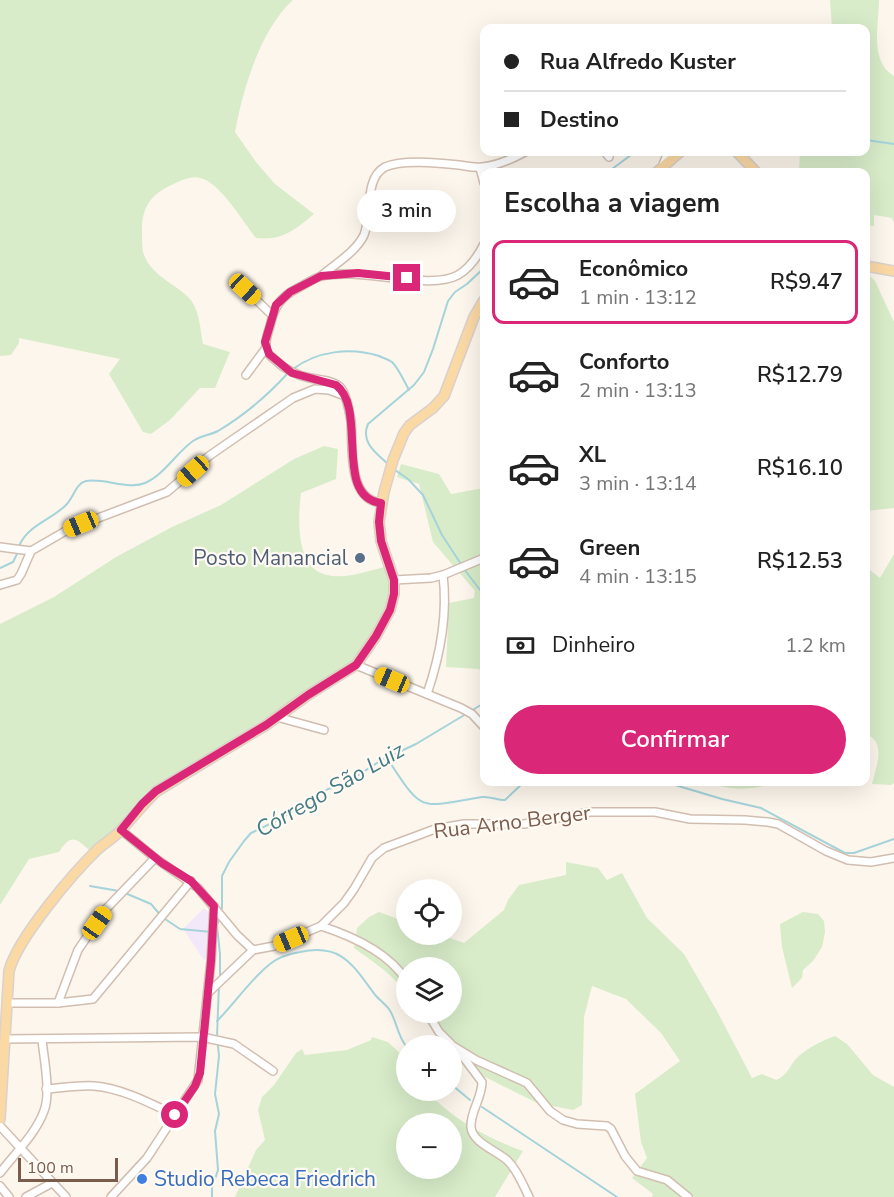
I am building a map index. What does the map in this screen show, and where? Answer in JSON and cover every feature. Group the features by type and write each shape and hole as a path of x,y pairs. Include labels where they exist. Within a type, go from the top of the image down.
{"main road":[{"path":"661,168 675,156"},
{"path":"741,156 752,168"},
{"path":"870,267 894,271"},
{"path":"0,1119 9,971 16,951 48,908 84,864 121,830 156,791 277,717 356,665 376,636 390,610 394,594 394,580 381,541 379,522 381,503 393,460 410,425 433,408 444,396 469,327 480,307"}],"street":[{"path":"381,503 369,501 358,485 354,472 350,418 342,389 336,385 292,373 276,361 266,348 265,342 272,315 282,298 321,276 360,243 369,220 371,185 377,174 385,167 397,164 431,163 480,168 516,156"},
{"path":"321,276 358,273 443,280 457,275 469,266 480,251"},
{"path":"245,289 272,315"},
{"path":"246,375 266,348"},
{"path":"0,547 31,551 69,530 173,488 209,456 293,398 315,389 329,390 345,396"},
{"path":"0,585 17,580 31,551"},
{"path":"394,580 431,578 455,571 480,560"},
{"path":"427,694 438,662 441,642 445,586 443,575"},
{"path":"356,665 461,708 472,714 480,723"},
{"path":"277,717 324,730"},
{"name":"Rua Arno Berger","path":"253,950 274,946 321,926 354,889 378,852 416,835 464,824 524,824 590,812 655,812 690,819 768,822 778,824 826,851 848,860 871,862 894,858"},
{"path":"121,830 155,858 191,881 237,935 253,950 208,993"},
{"path":"58,1003 78,950 106,909 155,858"},
{"path":"7,1003 58,1003 89,1000 96,996 191,881"},
{"path":"111,1197 147,1158 198,1080 206,1038 214,906"},
{"path":"321,926 349,936 388,959 396,968"},
{"path":"434,1023 442,1035"},
{"path":"5,1039 206,1038 225,1041 238,1047 273,1071"},
{"path":"0,1173 22,1149 45,1110 46,1089 42,1040"},
{"path":"462,1051 527,1083 550,1111 563,1120 577,1124 607,1126 611,1129 631,1166 637,1171 667,1180 688,1197"},
{"path":"462,1055 482,1082 471,1123 472,1132 512,1166 529,1197"},
{"path":"46,1089 94,1086 108,1089 175,1115"},
{"path":"0,1126 66,1197"},
{"path":"26,1197 52,1183"},
{"path":"0,1186 9,1197"}],"shaded area":[{"path":"204,908 211,915 212,956 204,960 183,929"}],"green space":[{"path":"0,0 293,0 271,27 262,44 248,79 235,132 275,184 314,214 301,225 281,236 256,238 223,195 208,181 200,178 178,182 161,191 150,201 142,224 143,252 146,260 156,272 192,302 199,319 203,344 230,352 215,388 200,388 170,420 151,434 143,432 109,374 120,359 19,338 19,343 11,355 0,356"},
{"path":"830,0 879,0 878,52 886,70 894,76 894,223 892,218 874,215 874,226 870,226 870,168 799,168 800,156 870,156 870,24 832,24"},
{"path":"870,276 875,281 894,322 894,508 870,511"},
{"path":"324,446 338,449 336,479 301,493 299,528 304,553 309,563 317,571 327,575 351,575 392,565 387,614 351,663 163,783 132,817 90,851 81,843 70,840 59,852 29,859 0,905 0,624 54,597 116,557 172,527 221,505 294,459"},
{"path":"401,464 439,474 451,494 480,489 480,671 446,667 449,603 474,598 475,591 433,542 419,484 397,477"},
{"path":"894,554 894,783 891,785 872,784 878,749 870,737 870,570 880,578"},
{"path":"721,786 764,786 757,788 739,789"},
{"path":"566,862 598,868 607,880 622,873 647,918 684,954 752,1078 762,1074 776,1080 780,1078 800,1055 835,1036 847,1044 873,1075 894,1087 894,1197 652,1197 653,1194 632,1178 647,1158 641,1142 635,1094 680,1061 661,1033 626,999 592,986 584,1017 582,1105 573,1110 537,1103 469,1069 462,1064 462,1035 435,1035 427,1023 462,1023 462,957 396,957 396,982 354,948 357,928 369,917 379,912 396,918 396,945 462,945 462,942 504,910 519,885 566,875"},
{"path":"803,912 818,914 824,921 825,932 822,947 813,961 803,970 802,978 792,988 782,947 780,924"},
{"path":"372,1037 388,1042 396,1050 396,1101 437,1101 451,1113 396,1113 396,1179 462,1179 462,1121 496,1140 523,1151 495,1197 235,1197 256,1150 265,1140 258,1110 262,1097 274,1085 296,1053 302,1049 305,1055 347,1050 371,1040"}],"waterway":[{"path":"870,141 894,144"},
{"path":"613,168 630,156"},
{"path":"388,464 370,447 366,436 368,424 414,385 424,372 448,301 455,292 480,272"},
{"name":"Córrego São Luiz","path":"293,369 312,358 334,352 368,353 392,362 409,390"},
{"name":"Córrego São Luiz","path":"19,546 28,533 66,505 77,487 83,482 132,485 145,483 164,469 193,441 218,431 237,419 288,373"},
{"name":"Córrego São Luiz","path":"395,470 408,479 423,495 442,535 461,564"},
{"name":"Córrego São Luiz","path":"0,568 13,562 17,554"},
{"name":"Córrego São Luiz","path":"464,569 480,590"},
{"name":"Córrego São Luiz","path":"471,711 480,705"},
{"name":"Córrego São Luiz","path":"220,979 217,926 222,908 222,876 229,862 251,833 280,819 328,789 343,785 380,761 416,744 466,714"},
{"path":"387,758 409,790 425,803 446,803 485,797 505,800 520,786"},
{"path":"678,786 761,808 845,853 854,853 894,839"},
{"path":"90,886 119,891"},
{"path":"125,893 151,904 162,917 180,929 212,932"},
{"path":"217,1021 256,977 273,962 284,956 315,950 327,951 346,959 389,1009 400,1035"},
{"name":"Córrego São Luiz","path":"212,1197 212,1188 218,1170 215,1131 219,1114 215,1094 219,1056 217,1036 219,984"},
{"path":"462,1093 470,1100"},
{"path":"482,1107 617,1197"}],"place":[{"name":"Posto Manancial","path":"360,558"},
{"name":"Studio Rebeca Friedrich","path":"142,1179"}],"route":[{"path":"175,1115 195,1086 200,1073 214,906 191,881 148,853 121,830 156,791 266,725 356,665 390,610 394,594 394,580 381,541 379,522 381,503 369,501 358,485 354,472 350,418 342,389 328,382 292,373 269,354 265,342 276,305 290,292 321,276 358,273 407,278"}]}
